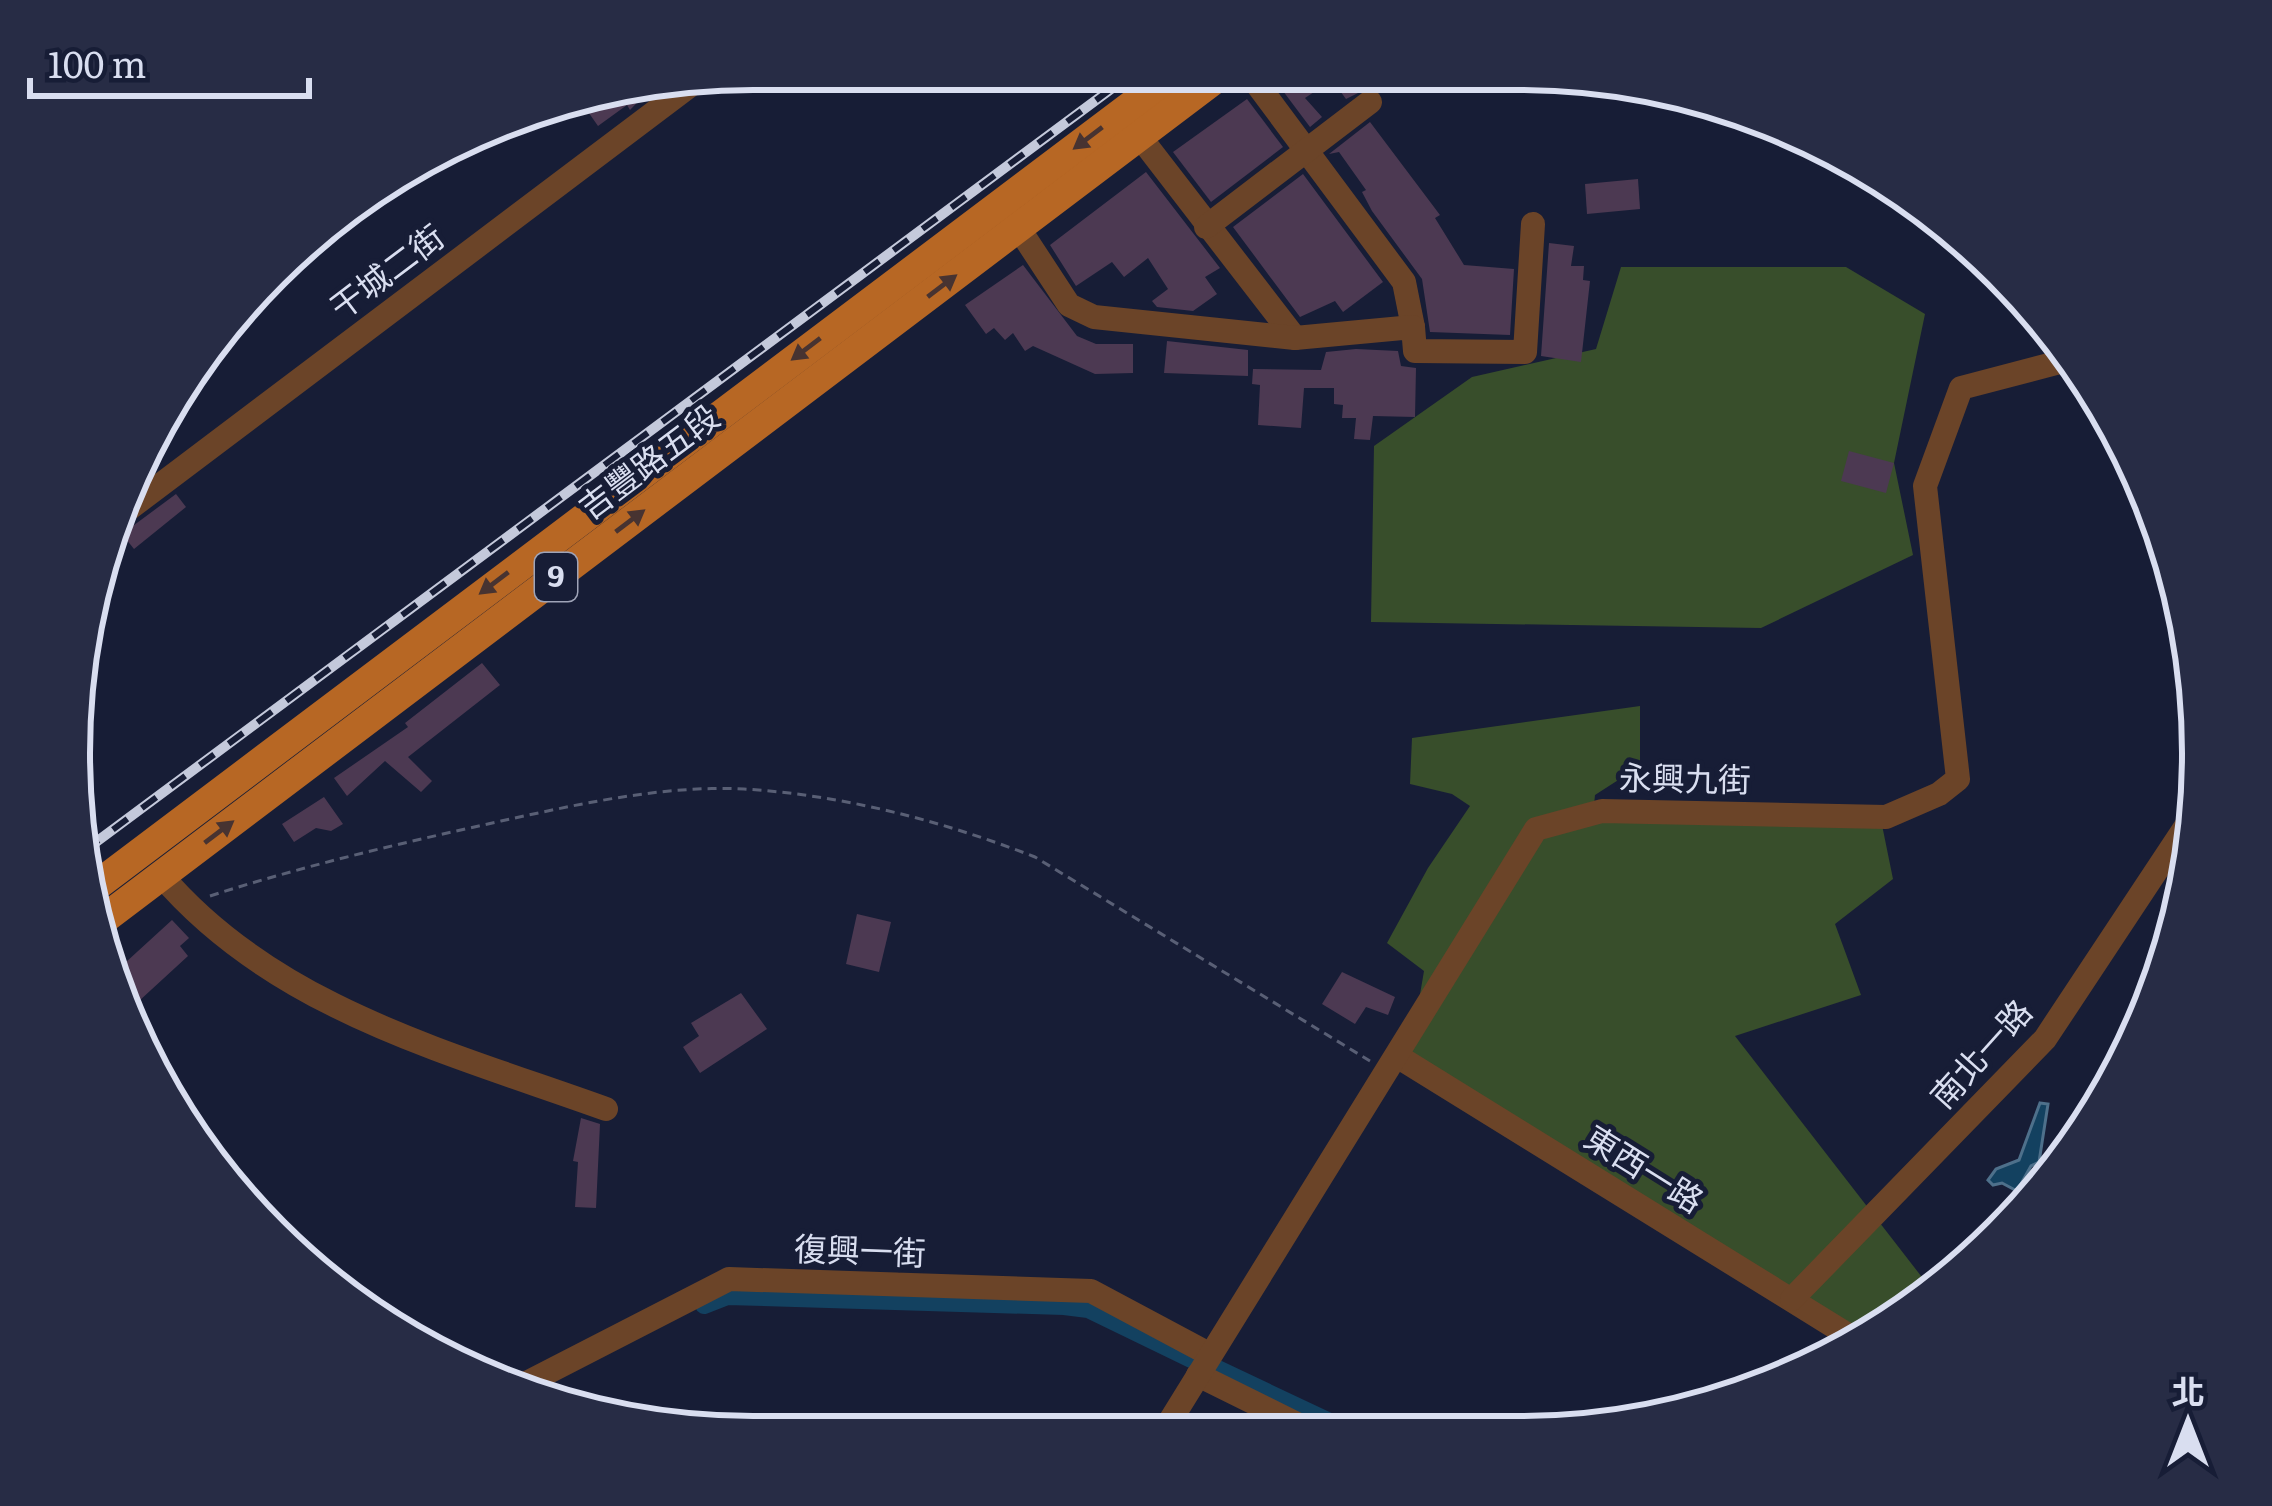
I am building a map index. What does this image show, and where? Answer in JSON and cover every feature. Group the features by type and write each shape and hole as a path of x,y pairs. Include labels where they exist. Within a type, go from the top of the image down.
{"main road":[{"name":"9","path":"1010,215 1155,90"},
{"name":"9","path":"1010,215 1140,137 1201,90"},
{"name":"吉豐路五段","path":"110,914 1010,215"},
{"name":"吉豐路五段","path":"103,881 1010,215"}],"street":[{"path":"1262,90 1405,282 1415,351 1525,352 1533,224"},
{"name":"干城二街","path":"139,501 678,95"},
{"path":"1206,226 1370,102"},
{"path":"1140,137 1295,338"},
{"path":"1010,215 1069,304 1094,317 1295,338 1413,327"},
{"name":"永興九街","path":"1173,1416 1536,829 1602,811 1886,817 1939,794 1958,779 1925,486 1961,388 2056,364"},
{"name":"南北一路","path":"1792,1299 2045,1039 2176,841"},
{"path":"161,875 186,904 250,958 346,1013 606,1108"},
{"name":"東西一路","path":"1393,1064 1842,1331"},
{"name":"復興一街","path":"536,1379 729,1279 1091,1291 1287,1416"}],"path":[{"path":"186,904 325,860 629,796 740,789 825,797 979,835 1035,857 1393,1064"}],"green space":[{"path":"1621,267 1846,267 1925,314 1894,463 1913,555 1761,628 1371,622 1374,446 1472,377 1596,349"},
{"path":"1640,706 1640,766 1595,795 1594,805 1881,820 1893,879 1835,924 1861,995 1735,1036 1923,1279 1846,1329 1410,1053 1424,971 1387,943 1428,868 1470,806 1452,794 1410,784 1412,738"}],"water":[{"path":"2040,1103 2048,1104 2039,1162 2031,1166 2019,1188 1988,1180 1996,1169 2019,1160"}],"building":[{"path":"1282,90 1317,90 1305,98 1322,117 1310,127"},
{"path":"1339,90 1364,90 1346,99"},
{"path":"1247,99 1283,147 1211,202 1173,152"},
{"path":"639,100 630,110 627,105 598,126 588,111"},
{"path":"1370,122 1440,215 1435,218 1464,265 1514,269 1510,335 1430,332 1422,279 1372,211 1362,192 1366,190 1339,152 1329,154"},
{"path":"1146,172 1220,268 1205,277 1217,294 1193,311 1157,307 1152,301 1168,289 1148,258 1124,277 1112,262 1076,286 1050,245"},
{"path":"1303,174 1383,282 1343,312 1335,301 1300,317 1233,227"},
{"path":"1638,179 1640,209 1587,214 1585,184"},
{"path":"1549,243 1574,246 1571,266 1584,266 1583,280 1590,281 1581,362 1541,356"},
{"path":"1023,265 1077,336 1096,344 1133,344 1133,373 1095,374 1033,346 1025,351 1013,333 1005,340 994,328 986,334 965,305"},
{"path":"1167,341 1248,350 1248,376 1164,373"},
{"path":"1398,351 1401,366 1416,368 1415,417 1373,416 1370,440 1354,439 1356,418 1342,418 1343,405 1334,404 1334,388 1304,388 1301,428 1258,425 1260,385 1252,384 1253,369 1321,370 1326,352"},
{"path":"1849,451 1894,463 1886,493 1841,481"},
{"path":"176,494 186,507 134,549 126,538 129,529"},
{"path":"482,663 500,685 408,757 432,781 421,792 385,761 347,796 334,778 408,727 405,723"},
{"path":"324,797 343,824 331,831 316,828 294,842 282,824"},
{"path":"857,914 891,922 879,972 846,964"},
{"path":"172,920 189,938 180,946 188,956 139,1001 124,964"},
{"path":"1342,972 1395,997 1388,1015 1366,1007 1355,1024 1322,1004"},
{"path":"741,993 767,1029 700,1073 683,1047 699,1036 691,1023"},
{"path":"581,1118 600,1124 596,1208 575,1207 578,1162 573,1161"}],"waterway":[{"path":"704,1305 727,1296 1064,1306 1088,1309 1191,1359"},
{"path":"1211,1366 1317,1416"}],"railway":[{"path":"96,842 1110,90"}]}
